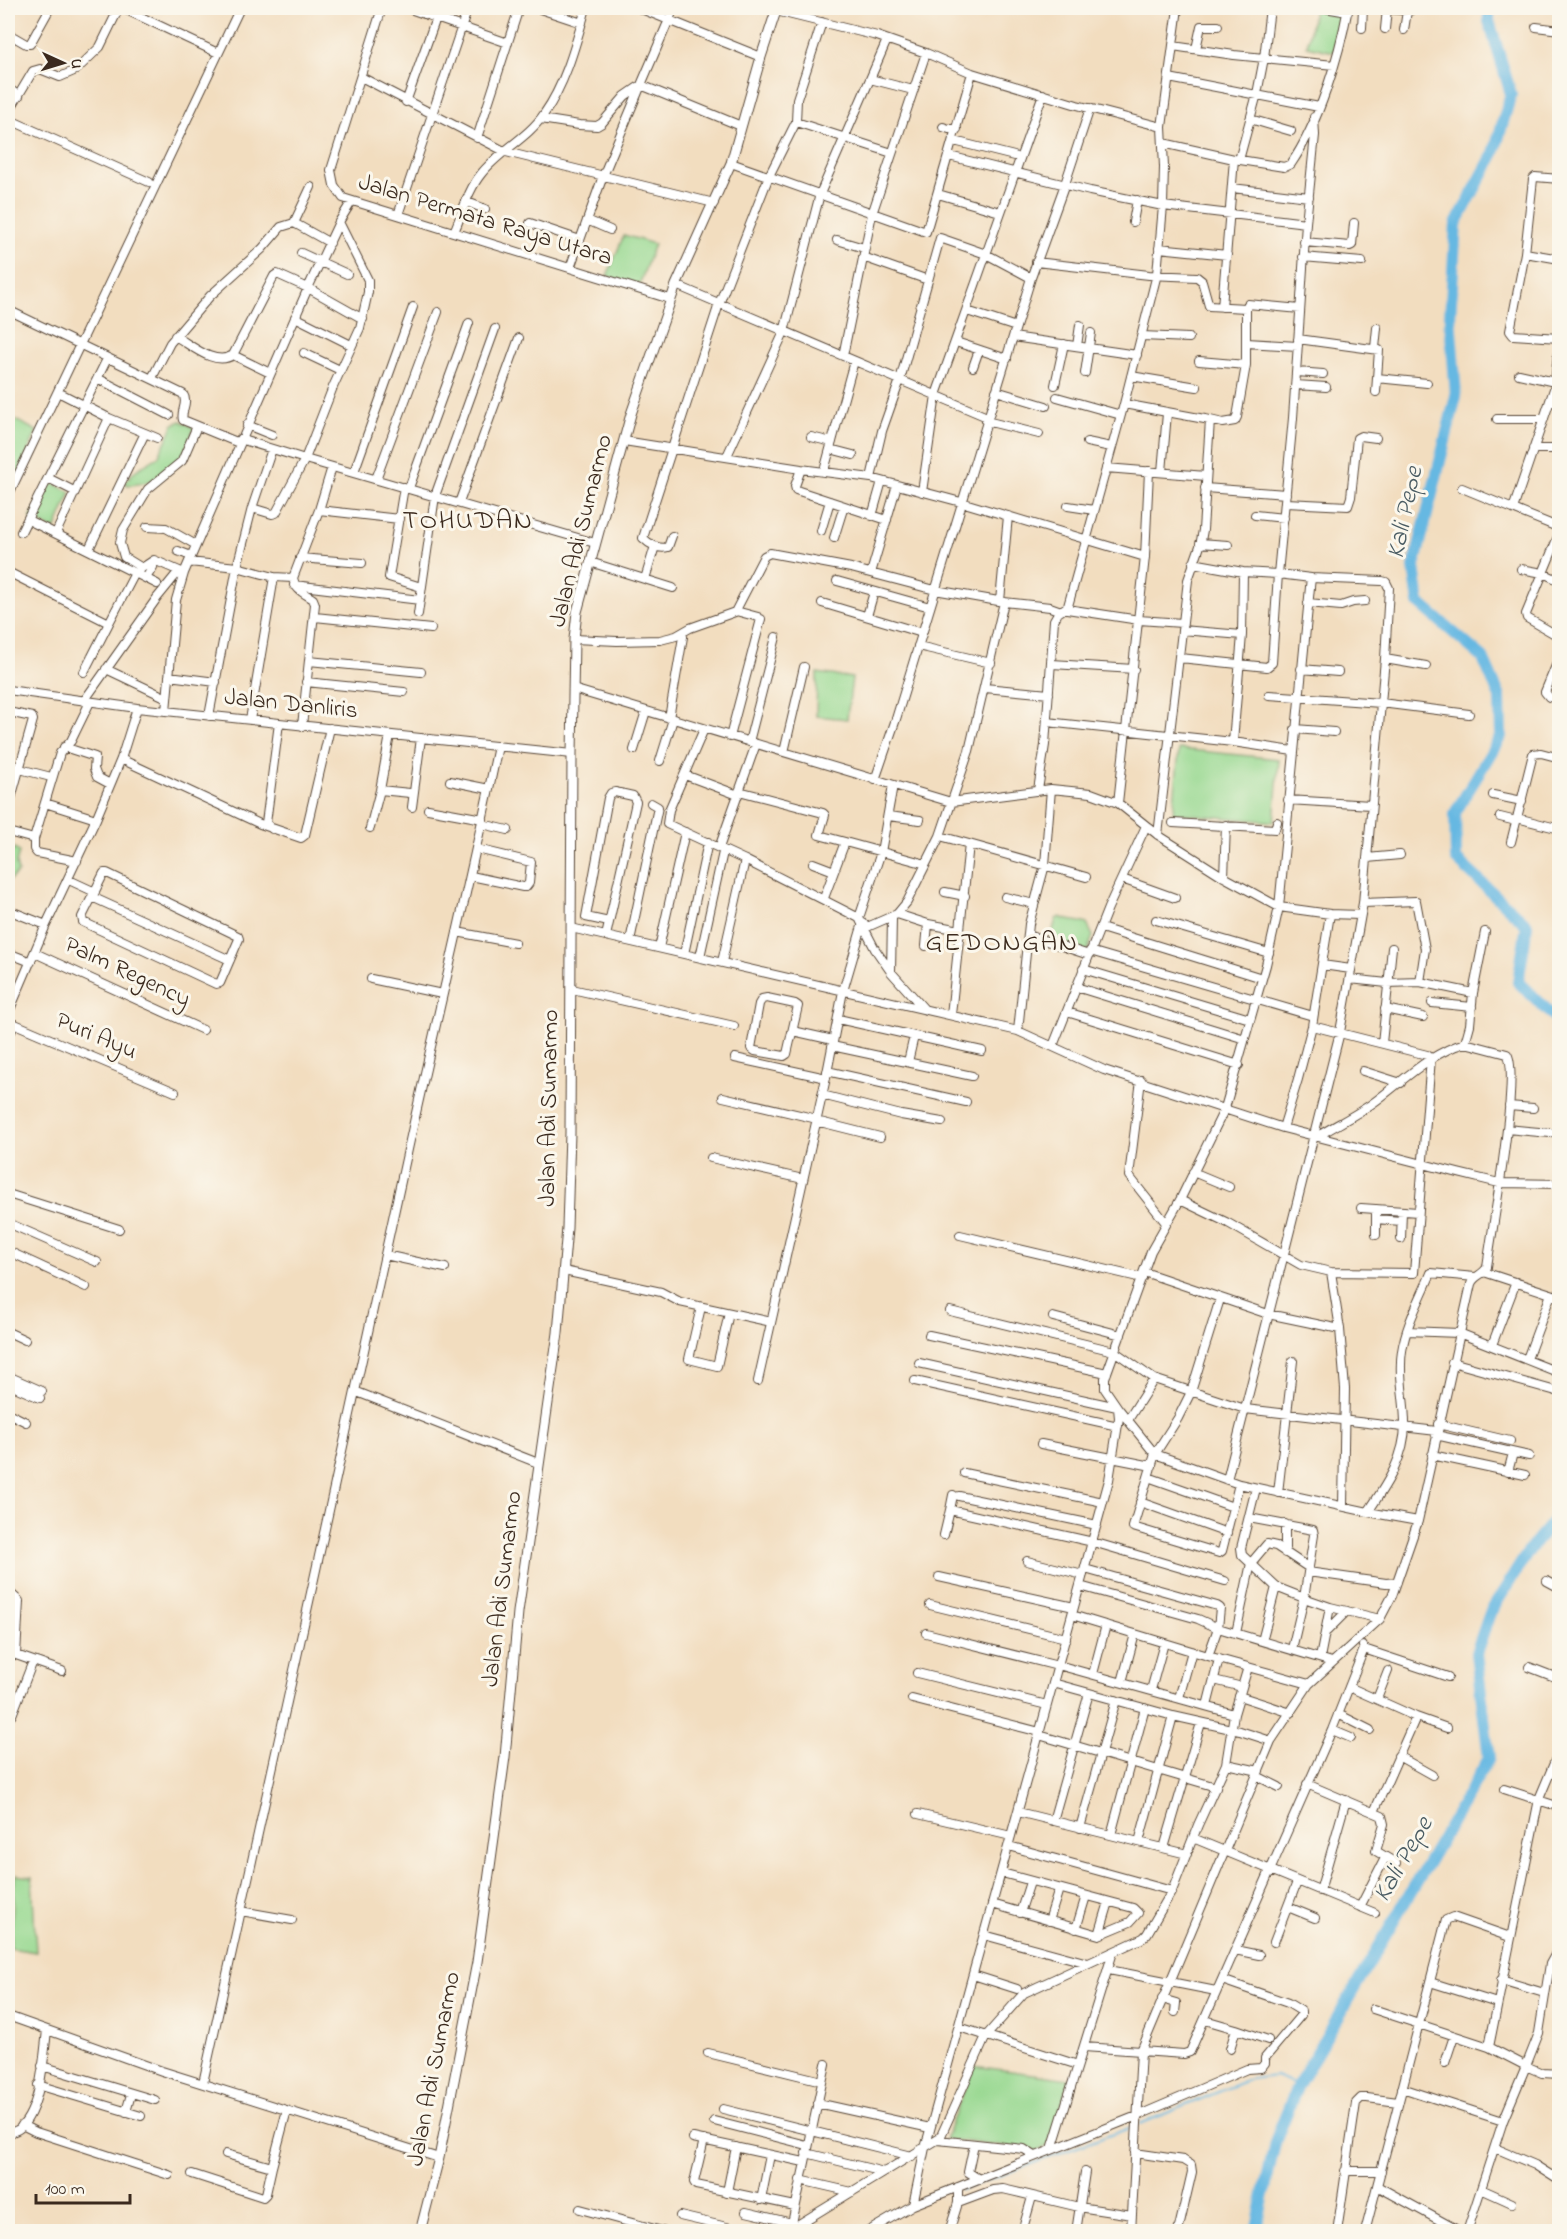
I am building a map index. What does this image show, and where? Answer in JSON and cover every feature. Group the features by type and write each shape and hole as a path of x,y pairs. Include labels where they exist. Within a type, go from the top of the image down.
{"main road":[{"name":"Jalan Adi Sumarmo","path":"420,2232 467,2018 489,1882 505,1757 518,1612 538,1463 558,1339 564,1271 570,1133 572,754 574,639 577,612 590,562 590,542 631,414 670,299 731,163 777,9"}],"street":[{"path":"8,42 14,37 30,44 50,8"},
{"path":"8,113 35,70 43,69 57,77 66,77 92,57 105,39 121,8 218,53"},
{"path":"8,496 240,8"},
{"name":"Jalan Permata Raya Utara","path":"382,8 335,152 330,174 343,198 670,299"},
{"path":"407,8 425,11 436,18 508,43"},
{"path":"398,215 468,8"},
{"path":"477,138 519,8"},
{"path":"537,8 582,22"},
{"path":"454,232 482,172 541,119 561,85 586,8"},
{"path":"639,8 761,57"},
{"path":"570,268 603,176 674,8"},
{"path":"1038,790 1047,722 1054,620 1056,614 1064,610 1086,539 1157,274 1163,206 1162,127 1178,8"},
{"path":"1222,307 1236,159 1257,94 1270,8"},
{"path":"1163,143 1236,159 1287,166 1295,158 1319,107 1334,65 1348,10 1325,8"},
{"path":"1362,28 1364,8"},
{"path":"1378,8 1408,11 1404,30"},
{"path":"777,9 887,40 926,53 972,73 1162,127"},
{"path":"1384,29 1387,9"},
{"path":"406,102 436,18"},
{"path":"672,536 666,548 655,546 644,540 643,536 719,304 769,176 796,122 797,99 822,22"},
{"path":"1196,49 1201,26 1218,26"},
{"path":"1536,27 1560,30"},
{"path":"727,456 784,332 820,194 887,40"},
{"path":"1173,46 1334,65"},
{"path":"843,356 872,214 926,53"},
{"path":"926,232 972,73"},
{"path":"361,77 506,152 714,203"},
{"path":"1169,78 1319,107"},
{"path":"870,79 913,90"},
{"path":"541,119 597,126 624,96 641,85"},
{"path":"641,85 741,126"},
{"path":"8,88 19,96"},
{"path":"922,492 936,395 1043,94"},
{"path":"875,780 1036,262 1090,108"},
{"path":"1179,658 1267,667 1272,663 1297,372 1304,242 1315,135 1314,117"},
{"path":"8,119 150,182"},
{"path":"1250,119 1291,130"},
{"path":"796,122 892,153"},
{"path":"943,127 957,129"},
{"path":"954,141 1014,156"},
{"path":"949,156 1163,206 1306,223"},
{"path":"731,163 986,254 1031,278"},
{"path":"1559,339 1511,333 1525,253 1533,179 1535,177 1560,179"},
{"path":"294,223 311,188"},
{"path":"1232,188 1309,197"},
{"path":"938,195 1000,212"},
{"path":"1132,222 1137,200"},
{"path":"77,861 37,853 34,849 34,839 60,753 71,741 87,702 106,669 157,598 182,572 190,559 308,288 340,220 352,201"},
{"path":"467,202 484,208"},
{"path":"252,508 275,514 304,459 363,320 368,280 340,220"},
{"path":"587,220 610,230"},
{"path":"152,378 174,336 210,296 262,249 284,225 294,223 330,243"},
{"path":"530,223 580,240"},
{"path":"1304,242 1350,246 1354,223"},
{"path":"871,478 882,431 900,380 940,238"},
{"path":"837,240 928,280"},
{"path":"1159,248 1227,255"},
{"path":"1525,253 1560,259"},
{"path":"301,254 347,274"},
{"path":"1304,257 1362,262"},
{"path":"1036,262 1200,278 1208,305 1246,308"},
{"path":"174,336 215,358 225,359 233,355 275,276 281,274 363,320"},
{"path":"676,285 936,395 987,419 1039,434"},
{"path":"1124,404 1223,423 1235,421 1246,365 1246,308 1248,304 1300,309"},
{"path":"354,472 413,307"},
{"path":"8,310 183,394 185,401 182,419 197,426 240,441 354,472 590,542"},
{"path":"967,311 1016,327"},
{"path":"376,479 438,312"},
{"path":"295,317 351,345"},
{"path":"421,587 389,577 399,519 407,488 469,323"},
{"path":"1077,346 1080,325"},
{"path":"1375,348 1377,328"},
{"path":"418,614 435,496 495,329"},
{"path":"1513,509 1557,377 1560,329"},
{"path":"1085,373 1091,333"},
{"path":"1142,336 1189,338"},
{"path":"1013,337 1137,355"},
{"path":"459,503 519,338"},
{"path":"956,342 1006,359"},
{"path":"1247,343 1298,343 1375,348 1380,352 1376,392"},
{"path":"1055,385 1064,344"},
{"path":"973,367 979,350"},
{"path":"304,353 340,370"},
{"path":"233,355 270,373"},
{"path":"21,532 106,361"},
{"path":"824,471 854,361"},
{"path":"1199,361 1246,365"},
{"path":"1297,372 1323,374"},
{"path":"1519,374 1557,377"},
{"path":"1131,376 1197,387"},
{"path":"1377,378 1427,383"},
{"path":"99,379 169,415"},
{"path":"1296,385 1326,387"},
{"path":"996,391 1046,406"},
{"path":"60,393 109,418 157,438"},
{"path":"1057,397 1121,415"},
{"path":"1550,402 1560,402"},
{"path":"1162,472 1167,413"},
{"path":"56,533 109,418"},
{"path":"1497,419 1544,419"},
{"path":"1158,835 1182,627 1193,563 1200,543 1210,420"},
{"path":"182,572 154,560 142,568 129,562 122,554 120,539 130,517 148,489 182,461 197,426"},
{"path":"247,426 272,435"},
{"path":"89,549 145,433"},
{"path":"1286,503 1348,506 1351,498 1357,438 1361,436 1376,438"},
{"path":"811,437 853,455"},
{"path":"624,441 871,478 1145,556"},
{"path":"1087,442 1111,447"},
{"path":"209,716 237,567 252,508 272,449"},
{"path":"1533,449 1560,449"},
{"path":"294,582 300,558 319,510 332,467"},
{"path":"1106,468 1206,476"},
{"path":"801,469 795,488 887,520"},
{"path":"1118,803 1145,556 1149,471"},
{"path":"48,478 74,491"},
{"path":"872,516 882,481"},
{"path":"871,573 897,485"},
{"path":"1205,488 1286,494"},
{"path":"1462,488 1560,530 1527,611 1527,618 1558,634"},
{"path":"821,531 830,501"},
{"path":"834,538 844,506"},
{"path":"1068,506 1094,510"},
{"path":"319,510 399,519"},
{"path":"1255,515 1284,518"},
{"path":"891,972 894,916 907,902 940,836 969,751 991,663 1002,602 1008,516"},
{"path":"28,520 157,584"},
{"path":"147,527 162,527 196,545"},
{"path":"1200,543 1228,544"},
{"path":"645,579 655,546"},
{"path":"178,551 190,559 237,567 294,582 420,600"},
{"path":"736,611 764,556 768,554 792,556 935,590 1002,602 1242,635"},
{"path":"300,558 362,564"},
{"path":"590,562 673,588"},
{"path":"1193,563 1243,573 1382,581 1388,585 1385,659 1363,903 1350,979 1316,1136 1268,1314 1227,1480"},
{"path":"146,578 153,567"},
{"path":"1521,568 1560,580"},
{"path":"8,572 109,622"},
{"path":"166,711 176,600 182,572"},
{"path":"84,672 135,573"},
{"path":"1233,742 1242,635 1243,573"},
{"path":"250,720 274,577"},
{"path":"1311,578 1279,908 1269,953 1225,1108 1180,1200 1151,1251 1114,1351 1104,1386 1118,1408 1155,1454 1239,1484 1418,1521"},
{"path":"837,580 930,607"},
{"path":"294,582 303,594 314,601 315,617 302,726"},
{"path":"867,616 874,592"},
{"path":"1308,603 1341,606 1365,601"},
{"path":"822,603 922,633"},
{"path":"574,639 660,640 676,636 690,628 736,611 760,618 730,737"},
{"path":"315,617 431,629"},
{"path":"700,957 721,850 753,743 776,637"},
{"path":"660,761 671,718 684,638"},
{"path":"918,646 991,663"},
{"path":"1560,656 1545,692 1548,697 1560,700"},
{"path":"1385,659 1426,666"},
{"path":"309,661 421,672"},
{"path":"1052,664 1134,669"},
{"path":"784,752 804,667"},
{"path":"106,669 167,698"},
{"path":"1302,669 1338,672"},
{"path":"169,676 216,682"},
{"path":"306,682 404,692"},
{"path":"985,688 1048,694"},
{"path":"573,689 951,802 1051,789 1091,793 1118,803 1158,835 1224,877 1279,908 1360,915"},
{"name":"Jalan Danliris","path":"8,690 137,708 572,754"},
{"path":"1269,695 1381,703 1469,714"},
{"path":"8,1014 46,925 96,819 121,759 137,708"},
{"path":"634,750 646,711"},
{"path":"8,712 33,718 8,809"},
{"path":"1047,722 1233,742 1293,751"},
{"path":"273,830 266,823 279,723"},
{"path":"121,759 273,830 301,838 305,835 330,729"},
{"path":"704,729 666,822 824,898 863,923 875,949 891,972 925,1010"},
{"path":"1295,729 1334,732"},
{"path":"370,828 390,735"},
{"path":"412,807 421,738"},
{"path":"203,2083 498,746"},
{"path":"64,747 95,757 96,777 110,784"},
{"path":"1511,842 1533,754 1541,753 1560,758"},
{"path":"8,766 51,777"},
{"path":"685,775 739,793 823,813 825,815 819,835 926,864"},
{"path":"450,781 489,789"},
{"path":"758,1381 817,1120 843,992 881,852 893,785"},
{"path":"1018,1031 1028,935 1045,865 1051,789"},
{"path":"380,790 410,793"},
{"path":"586,917 608,798 610,793 615,792 633,796 636,802 606,936"},
{"path":"1493,795 1521,801"},
{"path":"1288,800 1371,805"},
{"path":"45,803 96,819"},
{"path":"630,941 658,807 651,803"},
{"path":"428,809 483,821 508,830"},
{"path":"888,816 920,820"},
{"path":"1500,817 1560,829"},
{"path":"1173,823 1275,829 1277,822"},
{"path":"1224,877 1226,825"},
{"path":"1053,1046 1083,969 1146,826"},
{"path":"8,832 34,839"},
{"path":"659,948 685,832"},
{"path":"940,836 1086,877"},
{"path":"824,898 845,842"},
{"path":"684,954 708,843"},
{"path":"951,1015 969,844"},
{"path":"471,876 523,887 529,883 532,866 530,861 477,849"},
{"path":"1367,858 1400,855"},
{"path":"722,962 745,860"},
{"path":"813,863 834,871"},
{"path":"104,873 107,873 235,934 239,939 220,983 216,984 84,923 82,917 94,894 104,873"},
{"path":"1122,879 1175,898"},
{"path":"69,880 230,960"},
{"path":"945,892 965,896"},
{"path":"1005,897 1034,904"},
{"path":"1363,903 1416,901 1425,949 1420,982"},
{"path":"8,910 46,925"},
{"path":"1283,1128 1312,1026 1330,914"},
{"path":"863,923 894,916 960,930"},
{"path":"571,924 586,917 609,922"},
{"path":"1156,920 1269,953"},
{"path":"571,924 606,936 1018,1031 1104,1070 1141,1080 1283,1128 1499,1183 1560,1184"},
{"path":"926,946 928,924"},
{"path":"1101,928 1262,978"},
{"path":"457,932 515,943"},
{"path":"1466,1043 1485,932"},
{"path":"1028,935 1313,1016"},
{"path":"1382,1042 1392,948"},
{"path":"8,953 30,962"},
{"name":"Palm Regency","path":"35,953 203,1030"},
{"path":"1322,965 1351,969"},
{"path":"1083,969 1250,1019"},
{"path":"372,979 442,994"},
{"path":"1350,979 1388,983 1420,982 1473,993"},
{"path":"1076,987 1245,1039"},
{"path":"572,989 734,1026"},
{"path":"768,998 797,1005 793,1031 786,1055 757,1052 752,1048 759,1004 762,999 768,998"},
{"path":"1432,1003 1472,1007"},
{"path":"1385,1009 1423,1017"},
{"path":"1067,1012 1239,1065"},
{"path":"838,1019 982,1051"},
{"name":"Puri Ayu","path":"8,1031 10,1033 15,1024 175,1092"},
{"path":"1312,1026 1382,1042 1431,1058"},
{"path":"793,1031 908,1062 972,1076"},
{"path":"908,1062 914,1036"},
{"path":"1180,1200 1301,1264 1331,1272 1475,1276 1484,1272 1487,1267 1507,1129 1511,1086 1508,1055 1466,1043 1448,1048 1431,1058 1370,1105 1316,1136"},
{"path":"735,1058 966,1102"},
{"path":"1414,1273 1431,1058"},
{"path":"1363,1071 1401,1083"},
{"path":"1141,1080 1129,1176 1166,1223"},
{"path":"822,1095 901,1115 942,1122"},
{"path":"723,1097 880,1137"},
{"path":"1509,1106 1533,1108"},
{"path":"1507,1129 1550,1133"},
{"path":"711,1158 803,1179"},
{"path":"1193,1172 1229,1187"},
{"path":"8,1194 118,1229"},
{"path":"1361,1208 1418,1212"},
{"path":"1376,1209 1376,1235"},
{"path":"1401,1239 1402,1211"},
{"path":"1376,1219 1401,1221"},
{"path":"8,1223 97,1262"},
{"path":"960,1236 1143,1275 1268,1314 1340,1329"},
{"path":"8,1251 86,1287"},
{"path":"385,1255 445,1268"},
{"path":"564,1271 665,1293 677,1301 767,1321"},
{"path":"1331,1272 1340,1329 1345,1389 1343,1506"},
{"path":"1484,1272 1556,1296 1527,1359"},
{"path":"1368,1512 1395,1468 1401,1448 1405,1427 1401,1366 1407,1331 1431,1273"},
{"path":"1131,2232 1141,2050 1271,1741 1309,1684 1359,1640 1380,1619 1387,1608 1418,1521 1452,1362 1475,1276"},
{"path":"1492,1345 1516,1282"},
{"path":"1220,1299 1191,1392 1178,1418 1155,1454 1132,1524 1133,1527 1220,1553 1239,1484"},
{"path":"701,1306 689,1359 717,1366 729,1313"},
{"path":"950,1311 1114,1351 1154,1380 1245,1409 1437,1430 1510,1441"},
{"path":"1053,1317 1121,1335"},
{"path":"1407,1331 1459,1333 1560,1373"},
{"path":"8,1332 25,1340"},
{"path":"929,1335 1107,1373"},
{"path":"1278,1492 1293,1361"},
{"path":"1452,1362 1556,1391"},
{"path":"919,1363 1118,1408"},
{"path":"8,1376 41,1395 8,1384"},
{"path":"1128,1420 1154,1380"},
{"path":"915,1381 1118,1426"},
{"path":"357,1392 538,1463"},
{"path":"913,2205 930,2128 1093,1542 1114,1459 1118,1408"},
{"path":"8,1413 26,1422"},
{"path":"1437,1430 1529,1456"},
{"path":"1041,1444 1152,1466"},
{"path":"1508,1472 1513,1453"},
{"path":"1432,1455 1525,1475"},
{"path":"964,1473 1103,1502"},
{"path":"1148,1477 1233,1507"},
{"path":"1256,1488 1240,1551 1242,1555 1276,1587 1330,1607 1380,1619"},
{"path":"944,1535 956,1495 1097,1525"},
{"path":"1140,1502 1227,1533"},
{"path":"950,1510 1093,1542 1225,1581"},
{"path":"1248,1518 1312,1530 1314,1535 1304,1598 1292,1649"},
{"path":"1284,1553 1285,1524"},
{"path":"1236,1633 1251,1563 1267,1544 1276,1546 1309,1570 1386,1583 1397,1582"},
{"path":"1027,1561 1084,1572 1217,1606 1220,1608 1218,1628 1208,1656"},
{"path":"939,1576 1073,1611 1106,1625 1164,1643 1309,1684"},
{"path":"1547,1581 1560,1588"},
{"path":"1080,1586 1198,1619 1218,1628 1332,1662"},
{"path":"1262,1641 1276,1587"},
{"path":"8,1591 19,1600 12,1657 33,1660 62,1671"},
{"path":"930,1605 1066,1638"},
{"path":"1320,1658 1330,1607"},
{"path":"1326,1632 1347,1611"},
{"path":"1093,1674 1106,1625"},
{"path":"926,1633 1093,1674 1234,1714"},
{"path":"1122,1682 1135,1634"},
{"path":"1359,1640 1364,1649 1448,1677"},
{"path":"1151,1690 1164,1643"},
{"path":"1084,2047 1187,2054 1332,1730 1364,1649"},
{"path":"1179,1698 1192,1651"},
{"path":"1207,1706 1219,1659"},
{"path":"8,1717 12,1715 33,1660"},
{"path":"789,2228 938,2140 986,2036 1024,1993 1147,1934 1172,1891 1226,1764 1234,1714 1248,1667"},
{"path":"1530,1667 1560,1679"},
{"path":"1377,1700 1388,1671"},
{"path":"917,1673 1047,1705"},
{"path":"1214,1680 1291,1713"},
{"path":"1053,1683 1271,1741"},
{"path":"1349,1687 1416,1718 1447,1728"},
{"path":"1053,1821 1089,1693"},
{"path":"912,1699 1039,1733 1216,1787"},
{"path":"1080,1828 1116,1700"},
{"path":"1111,1835 1145,1707"},
{"path":"1338,1714 1370,1730"},
{"path":"1138,1842 1173,1716"},
{"path":"1374,1812 1416,1718"},
{"path":"1164,1848 1201,1723"},
{"path":"1332,1730 1352,1738"},
{"path":"1489,2048 1539,1799 1560,1749"},
{"path":"1398,1756 1432,1775"},
{"path":"1226,1764 1258,1774 1279,1787"},
{"path":"1307,1784 1374,1812 1384,1820 1376,1848 1377,1853 1396,1863"},
{"path":"1504,1789 1560,1807"},
{"path":"1320,1891 1346,1800"},
{"path":"1018,1812 1187,1854"},
{"path":"918,1814 1011,1836"},
{"path":"1193,1838 1375,1913"},
{"path":"1009,1846 1172,1891"},
{"path":"1360,1907 1385,1858"},
{"path":"992,1904 1099,1935 1130,1922 1138,1913 1133,1908 1002,1873"},
{"path":"1020,1913 1030,1881"},
{"path":"1274,1942 1297,1881"},
{"path":"1049,1921 1059,1889"},
{"path":"1077,1929 1086,1896"},
{"path":"1099,1935 1109,1902"},
{"path":"1288,1907 1315,1918"},
{"path":"241,1911 292,1920"},
{"path":"1365,2232 1444,1924 1448,1918 1453,1917 1510,1937"},
{"path":"984,1935 1088,1964"},
{"path":"1467,2232 1503,2121 1539,2033 1550,1964 1560,1946"},
{"path":"1235,1950 1259,1955"},
{"path":"1052,2149 1113,1952"},
{"path":"1109,1970 1216,1992"},
{"path":"973,1975 1017,1989"},
{"path":"949,2232 958,2194 979,2179 1052,2149 1137,2122 1247,2069 1260,2068 1265,2058 1301,2015 1301,2011 1294,2005 1222,1980"},
{"path":"1501,1980 1544,1993"},
{"path":"1430,1982 1497,2002"},
{"path":"1162,1999 1176,2002 1175,2012"},
{"path":"1373,2009 1489,2048 1542,2073 1560,2074"},
{"path":"8,2016 123,2058 438,2158"},
{"path":"1204,2020 1268,2040"},
{"path":"959,2027 1078,2065"},
{"path":"1230,2049 1236,2029"},
{"path":"8,2134 22,2125 33,2107 47,2030"},
{"path":"1445,2063 1454,2036"},
{"path":"708,2053 822,2081"},
{"path":"789,2228 826,2064"},
{"path":"42,2066 155,2100"},
{"path":"38,2085 141,2116"},
{"path":"1402,2088 1503,2121"},
{"path":"126,2112 131,2094"},
{"path":"1337,2232 1356,2103 1361,2098 1398,2102"},
{"path":"817,2103 930,2128"},
{"path":"723,2109 912,2156"},
{"path":"192,2174 262,2197 266,2194 287,2110"},
{"path":"714,2121 806,2153 884,2172"},
{"path":"22,2125 36,2132 169,2175"},
{"path":"693,2138 770,2155 806,2153"},
{"path":"704,2140 694,2184 795,2206"},
{"path":"938,2140 1024,2149 1035,2156"},
{"path":"974,2144 968,2172 979,2179"},
{"path":"727,2192 736,2147"},
{"path":"1495,2148 1535,2165 1560,2181"},
{"path":"1135,2153 1183,2160 1191,2165 1192,2172 1178,2232"},
{"path":"226,2154 272,2168"},
{"path":"761,2200 770,2155"},
{"path":"1345,2171 1381,2171"},
{"path":"1076,2232 1085,2172"},
{"path":"800,2180 852,2192"},
{"path":"1377,2186 1461,2232"},
{"path":"867,2232 913,2205 958,2194 998,2189 1079,2207 1132,2215"},
{"path":"1481,2189 1512,2203"},
{"path":"1022,2232 1032,2197"},
{"path":"580,2209 665,2231"},
{"path":"746,2212 789,2228"},
{"path":"680,2216 748,2232"}],"green space":[{"path":"1314,10 1342,18 1334,52 1307,46"},
{"path":"624,235 654,244 639,286 607,276"},
{"path":"8,416 37,431 13,485 8,483"},
{"path":"181,421 194,428 187,447 176,464 157,478 135,485 127,485 125,482 136,470 158,457 174,424"},
{"path":"49,481 71,492 55,530 30,519"},
{"path":"817,673 852,678 847,719 816,716"},
{"path":"1179,749 1279,759 1274,822 1173,813"},
{"path":"14,848 19,852 16,864 18,872 8,882 8,851 13,851"},
{"path":"1060,917 1087,924 1093,936 1087,952 1050,940 1056,919"},
{"path":"15,1875 32,1877 36,1952 10,1948"},
{"path":"974,2066 1070,2079 1048,2146 1037,2151 945,2139"}],"waterway":[{"name":"Kali Pepe","path":"1489,8 1489,21 1511,94 1494,153 1456,224 1450,317 1456,396 1414,567 1419,603 1483,658 1500,697 1501,736 1455,813 1456,859 1527,925 1518,982 1560,1022"},
{"name":"Kali Pepe","path":"1256,2232 1275,2142 1298,2085 1489,1758 1476,1653 1490,1613 1530,1549 1560,1513"},
{"path":"1140,2124 1250,2079 1276,2076 1298,2085"},
{"path":"960,2190 1135,2126"}],"district":[{"name":"TOHUDAN","path":"468,521"},
{"name":"GEDONGAN","path":"1002,943"}]}
